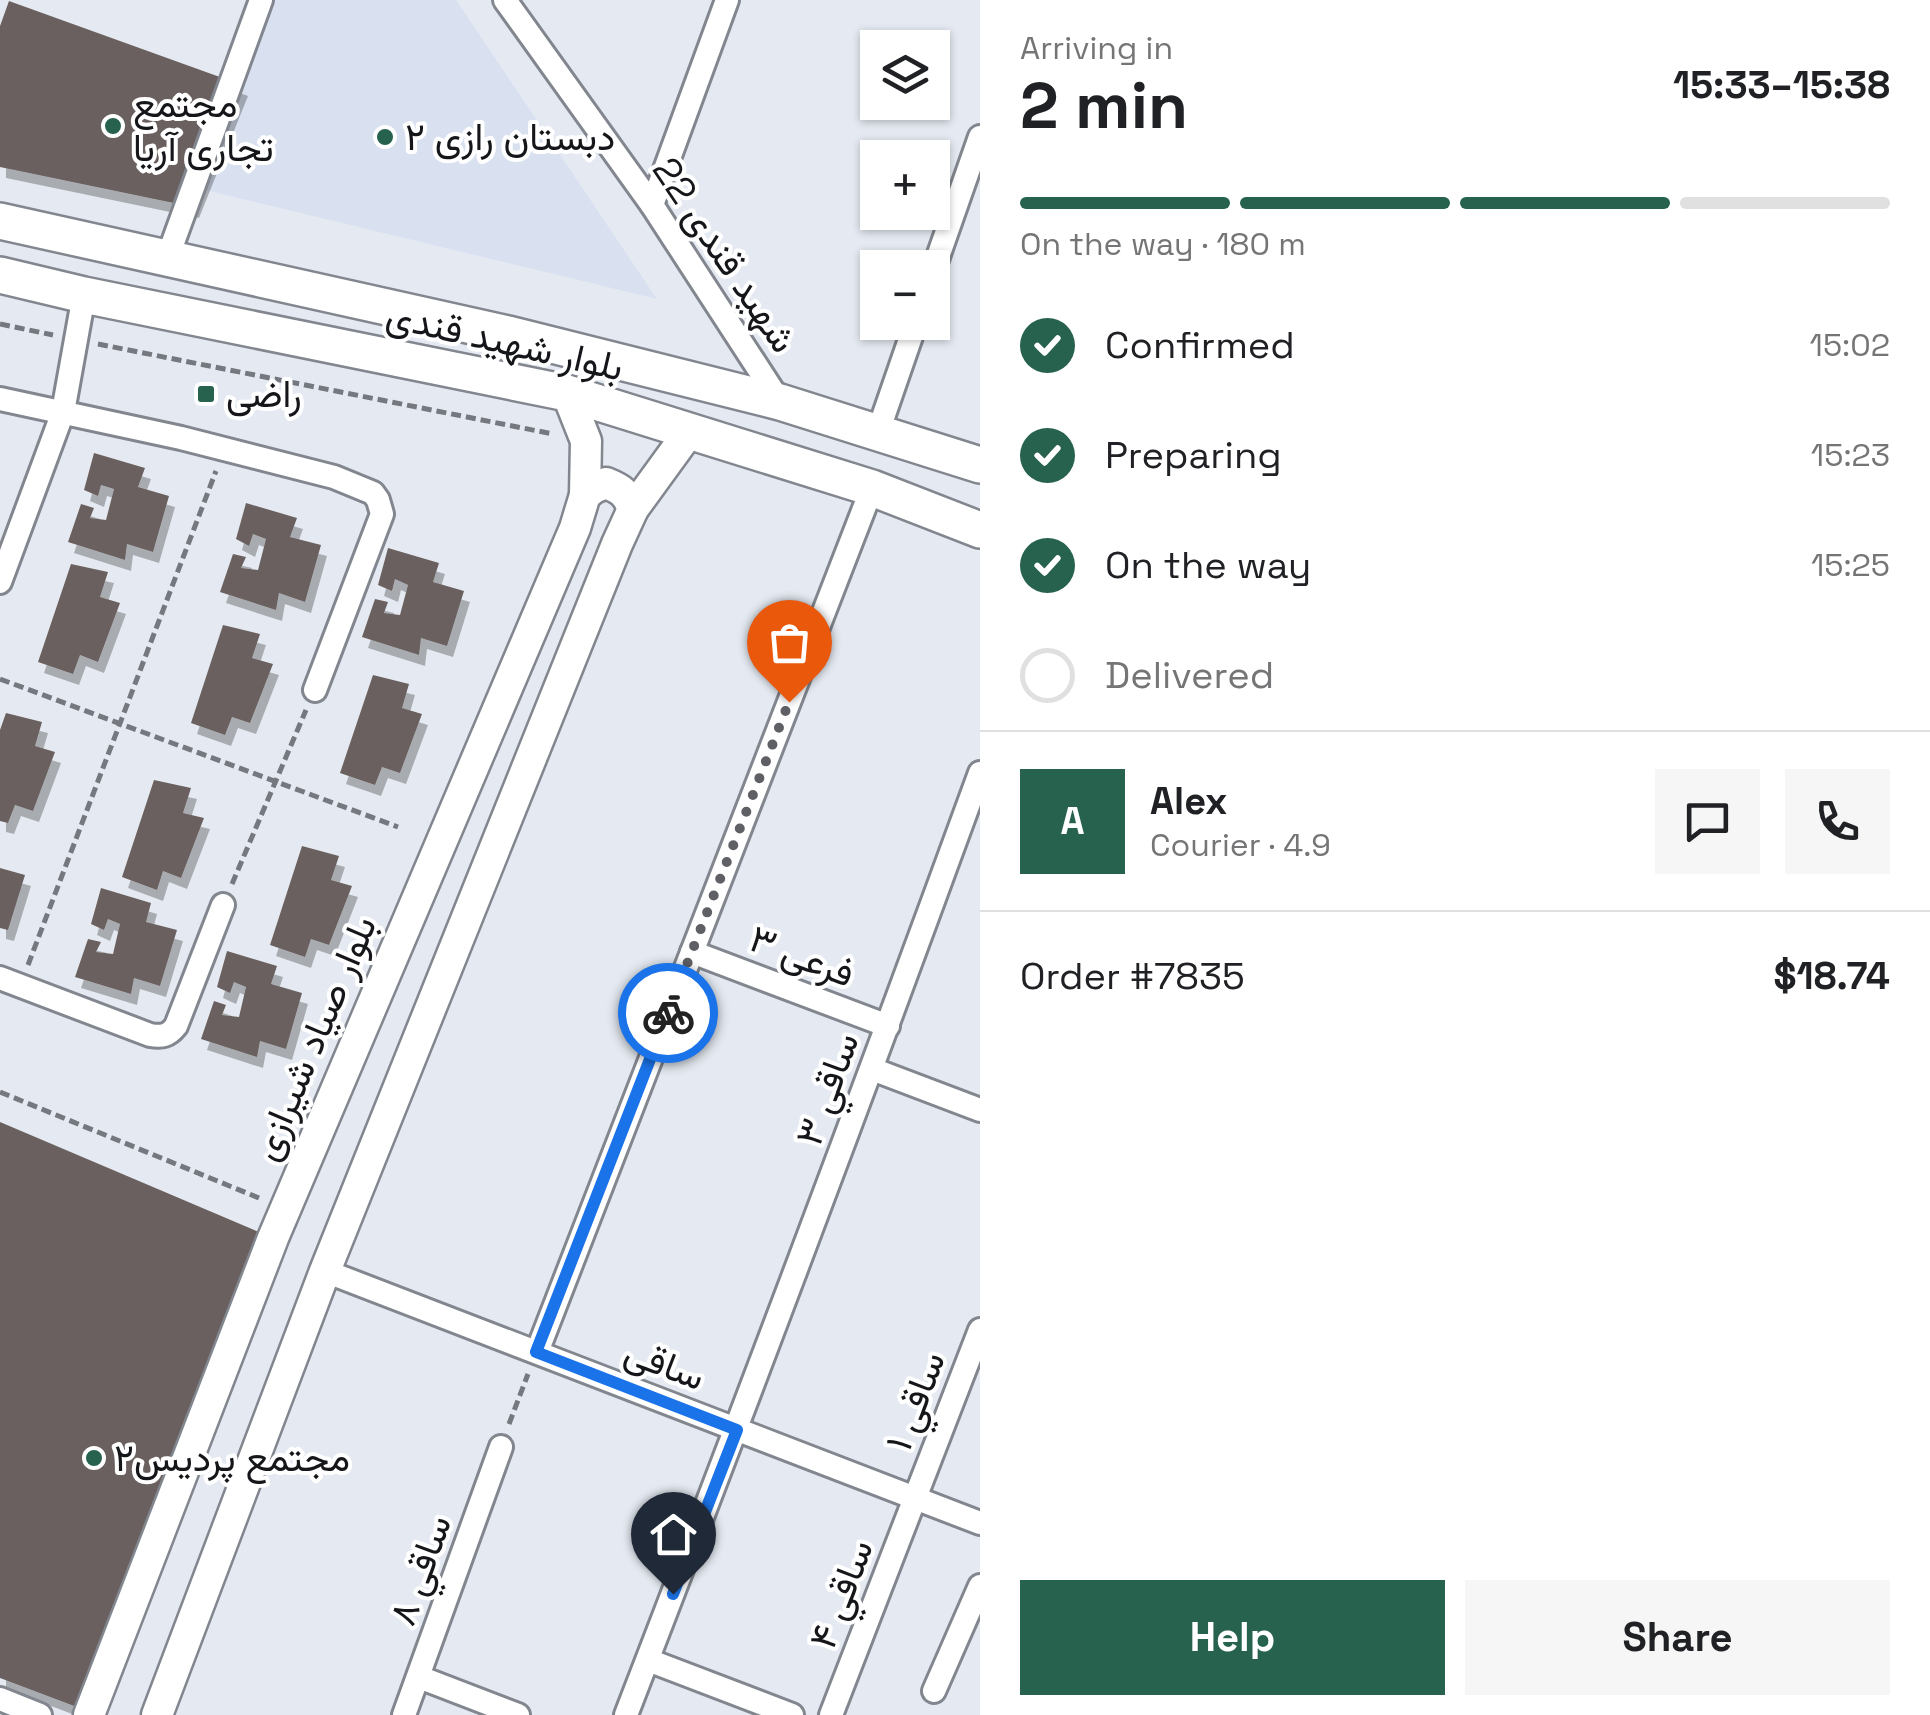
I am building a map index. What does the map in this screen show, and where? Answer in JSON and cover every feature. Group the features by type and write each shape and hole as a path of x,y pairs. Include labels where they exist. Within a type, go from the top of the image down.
{"main road":[{"name":"بلوار شهید قندی","path":"0,221 508,334 780,402 980,466"},
{"name":"بلوار شهید قندی","path":"0,276 567,393 872,488 980,530"},
{"name":"بلوار صیاد شیرازی","path":"89,1715 285,1209 576,528 585,494 586,441 567,393"},
{"path":"157,1715 325,1271 632,509 688,432"},
{"path":"585,494 606,484 621,489 632,509"}],"street":[{"path":"167,259 261,0"},
{"name":"شهید قندی 22","path":"505,0 652,205 780,402"},
{"path":"652,205 727,0"},
{"path":"940,250 980,137"},
{"path":"3,566 62,412 84,295"},
{"path":"878,432 910,340"},
{"path":"0,399 224,449 344,481 373,493 382,514 315,690"},
{"path":"536,1352 872,488"},
{"name":"ساقي ۳","path":"626,1715 737,1430 980,772"},
{"path":"10,982 150,1035 170,1034 223,905"},
{"name":"فرعی ۳","path":"692,952 888,1026"},
{"path":"872,1069 980,1110"},
{"name":"ساقی","path":"325,1271 980,1522"},
{"name":"ساقي ۱","path":"916,1498 980,1330"},
{"name":"ساقي ۸","path":"404,1715 501,1447"},
{"name":"ساقي ۴","path":"831,1715 916,1498"},
{"path":"934,1690 980,1586"},
{"path":"648,1660 792,1715"},
{"path":"419,1677 518,1715"},
{"path":"0,1699 40,1715"}],"path":[{"path":"0,324 586,441"},
{"path":"10,982 120,723 224,449"},
{"path":"0,679 398,827"},
{"path":"223,905 315,690"},
{"path":"0,1092 285,1209"},
{"path":"501,1447 536,1352"}],"shaded area":[{"name":"دبستان رازی ۲","path":"275,0 456,0 657,299 201,189"}],"building":[{"name":"مجتمع تجاری آریا","path":"9,1 242,85 193,207 0,167 0,26"},
{"path":"94,453 145,468 138,487 169,496 153,552 127,544 125,560 68,542 81,504 94,508 90,518 106,520 114,489 101,485 98,496 84,490"},
{"path":"246,503 297,518 290,537 321,545 305,602 279,593 276,610 220,592 233,554 246,557 241,568 258,570 266,539 253,534 249,546 236,539"},
{"path":"388,548 439,563 433,582 464,591 447,646 421,638 419,655 362,637 375,599 388,602 384,613 400,615 408,585 395,579 392,591 378,585"},
{"path":"71,564 108,572 100,597 120,603 98,662 80,655 73,674 38,662"},
{"path":"223,625 260,634 252,658 273,664 250,723 232,717 225,735 191,723"},
{"path":"373,675 409,684 402,708 422,714 400,773 382,767 375,785 340,773"},
{"path":"6,713 42,722 35,746 55,752 33,811 15,805 8,823 0,821 0,730"},
{"path":"154,780 191,788 183,813 204,818 181,878 163,871 157,890 122,877"},
{"path":"302,846 339,856 331,880 352,886 329,945 311,939 305,957 270,945"},
{"path":"0,868 25,875 8,930 0,928"},
{"path":"101,888 151,903 146,922 177,930 160,986 134,978 131,994 75,977 88,939 101,942 96,952 113,954 120,924 108,919 104,930 91,924"},
{"path":"227,951 277,966 271,984 302,993 286,1049 260,1041 257,1057 201,1039 214,1001 226,1005 222,1015 239,1017 246,987 234,982 230,993 217,987"},
{"name":"مجتمع پردیس۲","path":"0,1122 273,1238 90,1712 0,1678"}],"way so far":[{"path":"668,1013 789,702"}],"place":[{"name":"مجتمع تجاری آریا","path":"113,126"},
{"name":"دبستان رازی ۲","path":"385,137"},
{"name":"راضی","path":"206,394"},
{"name":"مجتمع پردیس۲","path":"94,1458"}],"route":[{"path":"668,1013 536,1352 737,1430 673,1594"}]}
